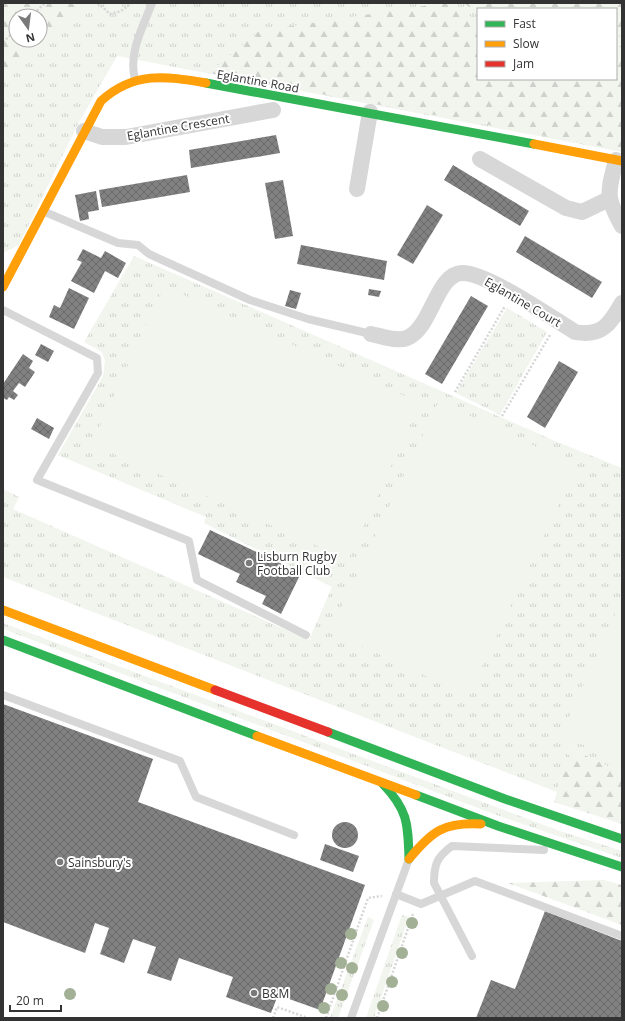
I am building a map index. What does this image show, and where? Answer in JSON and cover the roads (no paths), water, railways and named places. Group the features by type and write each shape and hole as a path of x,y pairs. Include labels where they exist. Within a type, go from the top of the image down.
{"main road":[{"name":"Eglantine Road","path":"3,287 101,101 113,90 135,80 158,78 191,82 370,112 619,160"},
{"path":"3,610 505,799 622,839"},
{"path":"3,640 498,826 622,867"},
{"path":"381,782 399,800 407,817 409,859"},
{"path":"409,859 424,840 439,828 460,822 498,826"}],"street":[{"name":"Eglantine Crescent","path":"84,131 102,137 126,137 273,110"},
{"path":"358,190 370,112"},
{"path":"480,159 566,208 582,212 609,199"},
{"path":"619,160 610,186 609,199 622,226"},
{"name":"Eglantine Court","path":"371,334 406,339 419,331 448,280 461,273 474,275 493,282 575,332 585,334 604,328 612,321 622,303"}],"lane":[{"path":"135,80 132,68 136,43 152,3"},
{"path":"43,211 118,243 138,245 149,254 250,300 308,319 371,334"},
{"path":"3,310 97,358 98,373 36,480 189,541 197,580 306,635"},
{"path":"3,695 180,761 196,797 294,836"},
{"path":"472,956 434,883 434,871 440,854 452,846 570,851"},
{"path":"351,1018 409,859"},
{"path":"396,894 421,904 475,881 622,936"}],"place":[{"name":"Lisburn Rugby Football Club","path":"249,563"},
{"name":"Sainsbury's","path":"60,862"},
{"name":"B&M","path":"254,993"}]}
